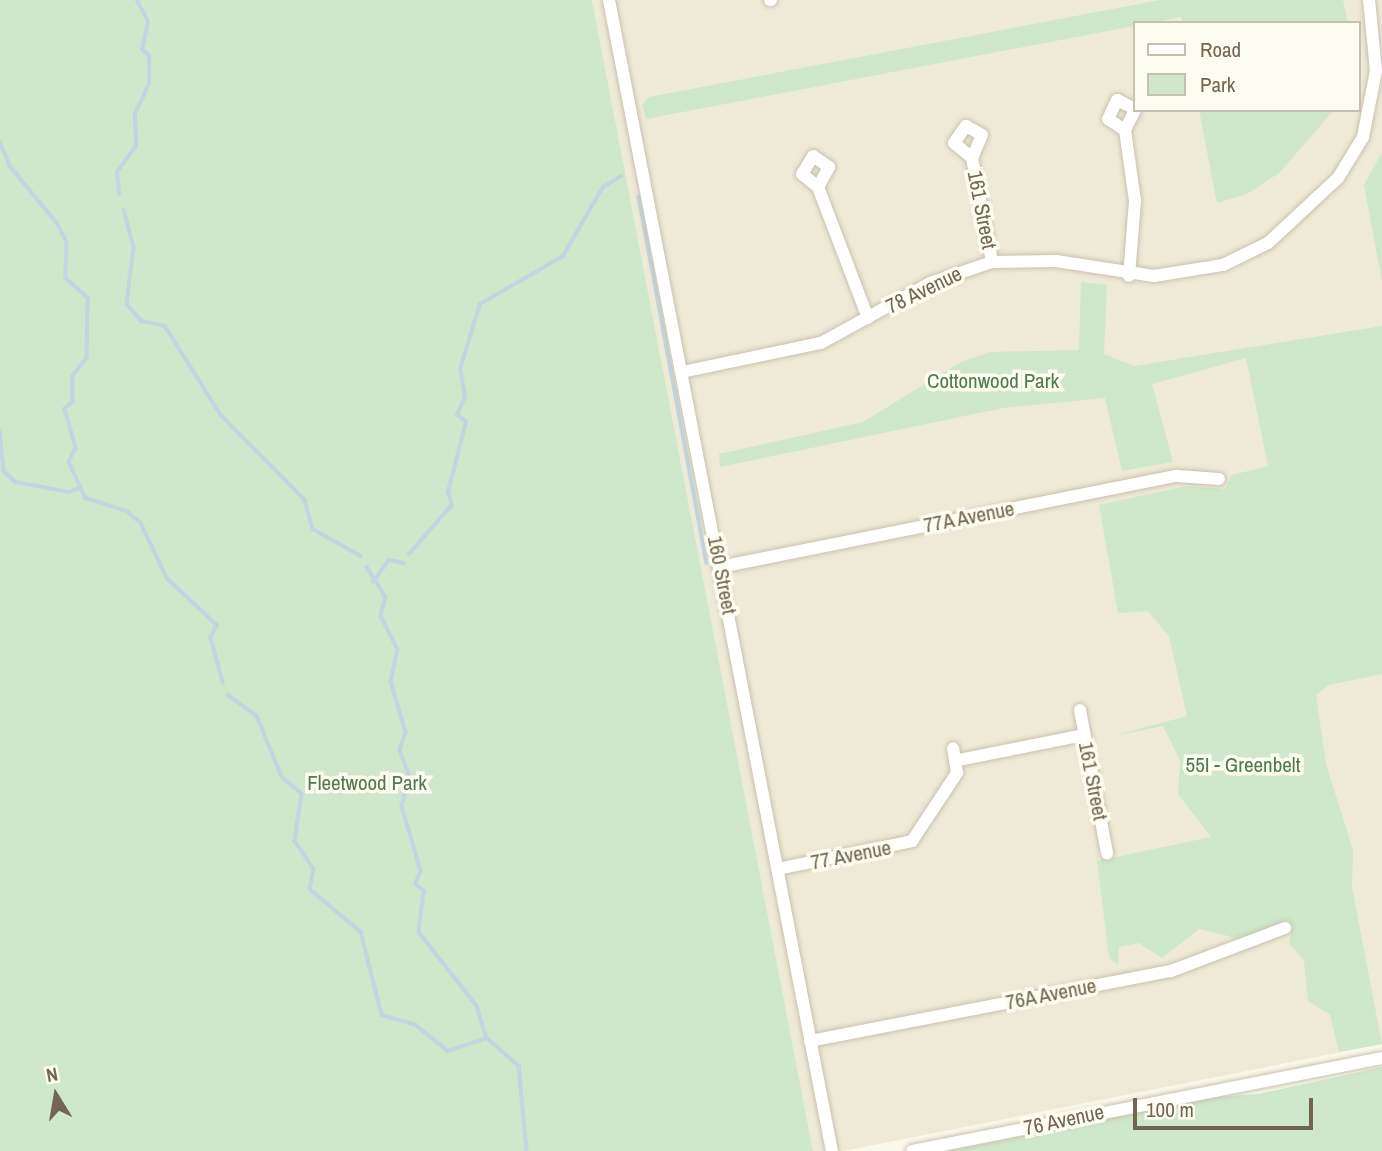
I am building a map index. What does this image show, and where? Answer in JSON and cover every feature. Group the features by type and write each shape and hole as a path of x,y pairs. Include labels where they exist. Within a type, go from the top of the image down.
{"street":[{"name":"160 Street","path":"609,0 832,1151"},
{"name":"78 Avenue","path":"682,372 805,348 949,275 992,262 1056,261 1129,276 1223,265 1288,226 1338,178 1363,137 1376,71 1369,0"},
{"path":"1125,130 1108,119 1110,105 1122,99 1134,109"},
{"path":"1129,276 1135,201 1125,130 1134,112"},
{"name":"161 Street","path":"972,158 992,262"},
{"path":"818,187 868,318"},
{"name":"77A Avenue","path":"720,566 1177,476 1219,479"},
{"name":"161 Street","path":"1080,710 1107,853"},
{"name":"77 Avenue","path":"778,869 912,841 957,774 956,754 1084,736"},
{"name":"76A Avenue","path":"810,1041 1171,971 1285,928"},
{"name":"76 Avenue","path":"912,1151 1382,1058"}],"shaded area":[{"path":"592,0 1382,0 1382,1044 844,1151 813,1151"}],"green space":[{"name":"Fleetwood Park","path":"0,0 592,0 813,1151 0,1151"},
{"path":"1160,0 1343,0 1348,21 1182,21 1181,17 1160,21 1134,21 1134,26 646,119 642,105 649,97"},
{"path":"1199,112 1332,112 1279,173 1247,194 1217,203"},
{"path":"1382,152 1382,282 1364,185"},
{"path":"1081,282 1107,285 1104,354 1134,366 1382,326 1382,674 1329,685 1316,695 1326,764 1353,850 1352,887 1382,1044 1339,1052 1330,1015 1308,1001 1304,960 1289,944 1292,927 1286,920 1240,939 1199,929 1162,958 1139,943 1119,947 1118,965 1109,958 1097,861 1211,837 1178,794 1180,760 1163,726 1113,736 1187,716 1169,636 1148,611 1118,613 1099,505 1187,486 1225,489 1232,475 1268,466 1246,358 1152,384 1173,462 1122,471 1105,398 1003,408 720,467 719,454 863,422 959,363 990,352 1079,350"},
{"path":"1382,1067 1382,1151 948,1151 1214,1097 1258,1094"}],"waterway":[{"path":"119,194 117,172 136,146 135,114 149,84 149,56 142,50 148,22 137,0"},
{"path":"0,142 10,166 57,223 67,243 66,278 88,298 87,358 73,376 73,402 65,409 76,448 69,462 86,498 127,511 141,523 167,578 217,625 211,638 223,682"},
{"path":"409,554 452,505 448,492 466,422 457,415 465,397 460,369 480,304 563,256 603,187 621,176"},
{"path":"639,197 707,563"},
{"path":"124,210 134,247 127,304 142,321 165,326 221,415 305,500 313,529 361,556"},
{"path":"0,431 4,471 16,482 69,492 80,488"},
{"path":"373,582 389,560 404,563"},
{"path":"367,567 386,597 381,616 398,649 391,682 406,732 400,750 410,778 402,806 421,871 416,884 424,891 419,932 477,1006 487,1038"},
{"path":"228,695 257,716 282,777 302,794 295,841 314,869 310,889 361,932 382,1015 416,1025 448,1051 487,1038 519,1066 527,1151"}],"park label":[{"name":"Cottonwood Park","path":"993,381"},
{"name":"55I - Greenbelt","path":"1243,765"}]}
